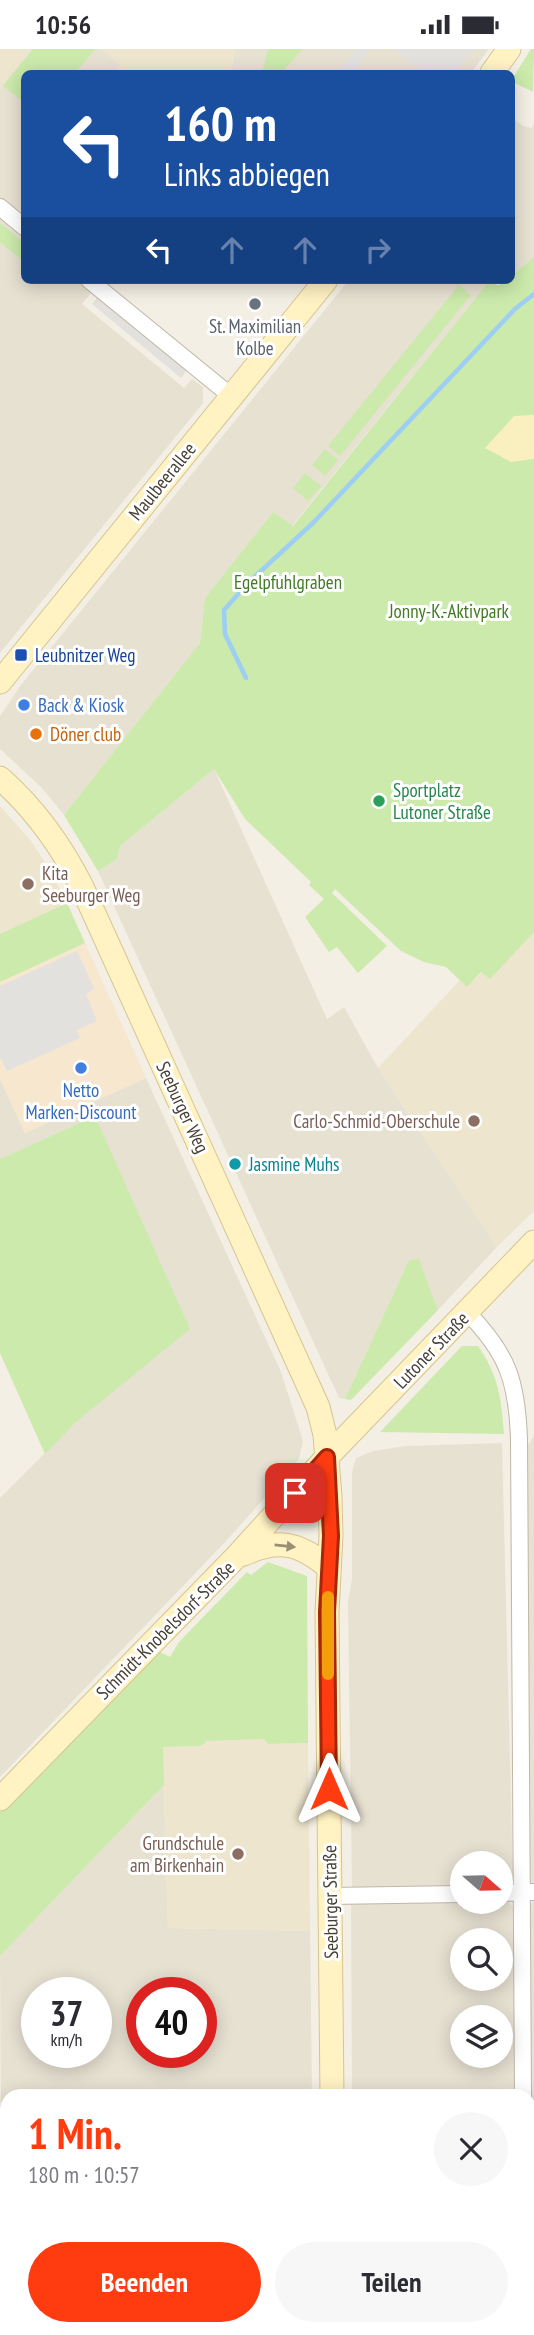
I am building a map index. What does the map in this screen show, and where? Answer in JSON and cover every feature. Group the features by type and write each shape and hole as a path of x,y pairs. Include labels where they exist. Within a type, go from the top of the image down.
{"street":[{"path":"494,70 509,49"},
{"path":"0,207 21,224"},
{"path":"94,284 232,396"},
{"name":"Maulbeerallee","path":"0,682 323,284"},
{"name":"Seeburger Weg","path":"0,778 30,807 52,835 82,887 285,1330 318,1407 327,1457"},
{"name":"Lutoner Straße","path":"327,1457 534,1242"},
{"path":"467,1312 488,1333 503,1358 526,1426 527,1893 523,2089"},
{"name":"Schmidt-Knobelsdorf-Straße","path":"0,1799 237,1556 327,1457"},
{"name":"Seeburger Straße","path":"327,1457 331,1536 328,1567 332,2089"},
{"path":"237,1556 264,1545 281,1544 300,1547 328,1567"},
{"path":"330,1896 450,1894"}],"shaded area":[{"path":"0,49 489,49 473,70 21,70 21,284 98,284 82,304 184,388 192,379 203,387 203,403 0,653"},
{"path":"0,49 33,49 0,89"},
{"path":"100,49 236,49 232,70 116,70 120,65"},
{"path":"356,49 370,49 354,70 338,70"},
{"path":"394,49 474,49 456,70 420,70"},
{"path":"515,120 532,128 534,122 534,257 515,273"},
{"path":"346,284 487,284 292,526 273,512 205,598 200,643 64,815 42,788 0,749 0,716 21,685"},
{"path":"98,297 187,370 181,378 92,304"},
{"path":"214,769 327,1019 344,1007 378,1068 497,1247 438,1310 419,1260 409,1260 345,1399 339,1398 98,871 117,859 120,846"},
{"name":"Kita Seeburger Weg","path":"0,806 31,841 67,903 0,934"},
{"name":"Carlo-Schmid-Oberschule","path":"534,932 534,1211 497,1247 378,1068 460,980 467,987 482,972 490,978"},
{"path":"85,943 146,1078 25,1133 0,1079 0,982"},
{"path":"77,951 94,989 86,994 97,1021 77,1030 80,1038 7,1071 0,1057 0,986"},
{"path":"146,1078 281,1372 303,1441 299,1459 227,1540 0,1777 0,1498 77,1421 95,1116 0,1159 0,1079 25,1133"},
{"path":"534,1436 534,1885 529,1881 526,1448"},
{"path":"502,1443 512,1851 450,1851 450,1888 352,1888 348,1601 352,1579 352,1472 356,1458 373,1451 405,1446"},
{"name":"Grundschule am Birkenhain","path":"264,1739 269,1744 308,1743 310,1931 168,1928 162,1747 201,1746 207,1741"},
{"path":"164,1785 168,1928 310,1931 312,2089 1,2089 0,1956"},
{"path":"534,1900 534,2089 531,2089 528,1910"},
{"path":"450,1902 450,1915 513,1915 513,1907 515,2089 352,2089 351,1903"}],"green space":[{"path":"33,49 95,49 78,70 21,70 21,100 3,86"},
{"path":"268,49 302,49 284,70 263,70"},
{"path":"531,49 534,49 533,92 515,83 515,75"},
{"path":"0,223 21,240 21,260 0,242"},
{"name":"Jonny-K.-Aktivpark","path":"534,257 534,932 490,979 481,972 467,987 446,967 424,962 401,951 335,889 332,893 387,946 358,973 337,947 329,952 305,917 324,899 309,885 311,882 245,819 214,769 120,846 117,859 98,871 64,815 200,643 205,598 273,512 293,526 487,284 515,284 515,273"},
{"path":"459,285 471,295 340,456 328,446"},
{"path":"325,449 338,460 325,476 312,465"},
{"path":"305,473 321,486 308,501 293,488"},
{"path":"67,903 85,943 0,982 0,934"},
{"path":"95,1116 190,1329 77,1421 45,1454 0,1353 0,1159"},
{"path":"419,1259 438,1310 351,1400 345,1399 409,1260"},
{"path":"462,1346 478,1346 490,1367 500,1399 504,1434 380,1432"},
{"path":"268,1562 307,1576 308,1743 268,1744 264,1739 207,1741 201,1746 163,1747 164,1785 0,1956 0,1812 156,1650 170,1657 179,1642 247,1572 251,1575"}],"sand":[{"path":"534,415 534,459 511,462 485,448 514,416"}],"waterway":[{"name":"Egelpfuhlgraben","path":"246,678 225,634 224,610 249,582 313,523 515,309 534,294"}],"slow traffic":[{"path":"328,1597 328,1674"}],"place":[{"name":"St. Maximilian Kolbe","path":"255,304"},
{"name":"Leubnitzer Weg","path":"21,655"},
{"name":"Back & Kiosk","path":"24,705"},
{"name":"Döner club","path":"36,734"},
{"name":"Sportplatz Lutoner Straße","path":"379,801"},
{"name":"Kita Seeburger Weg","path":"28,884"},
{"name":"Netto Marken-Discount","path":"81,1068"},
{"name":"Carlo-Schmid-Oberschule","path":"474,1121"},
{"name":"Jasmine Muhs","path":"235,1164"},
{"name":"Grundschule am Birkenhain","path":"238,1854"}],"route":[{"path":"295,1493 327,1457 331,1536 327,1612 329,1789"}]}
